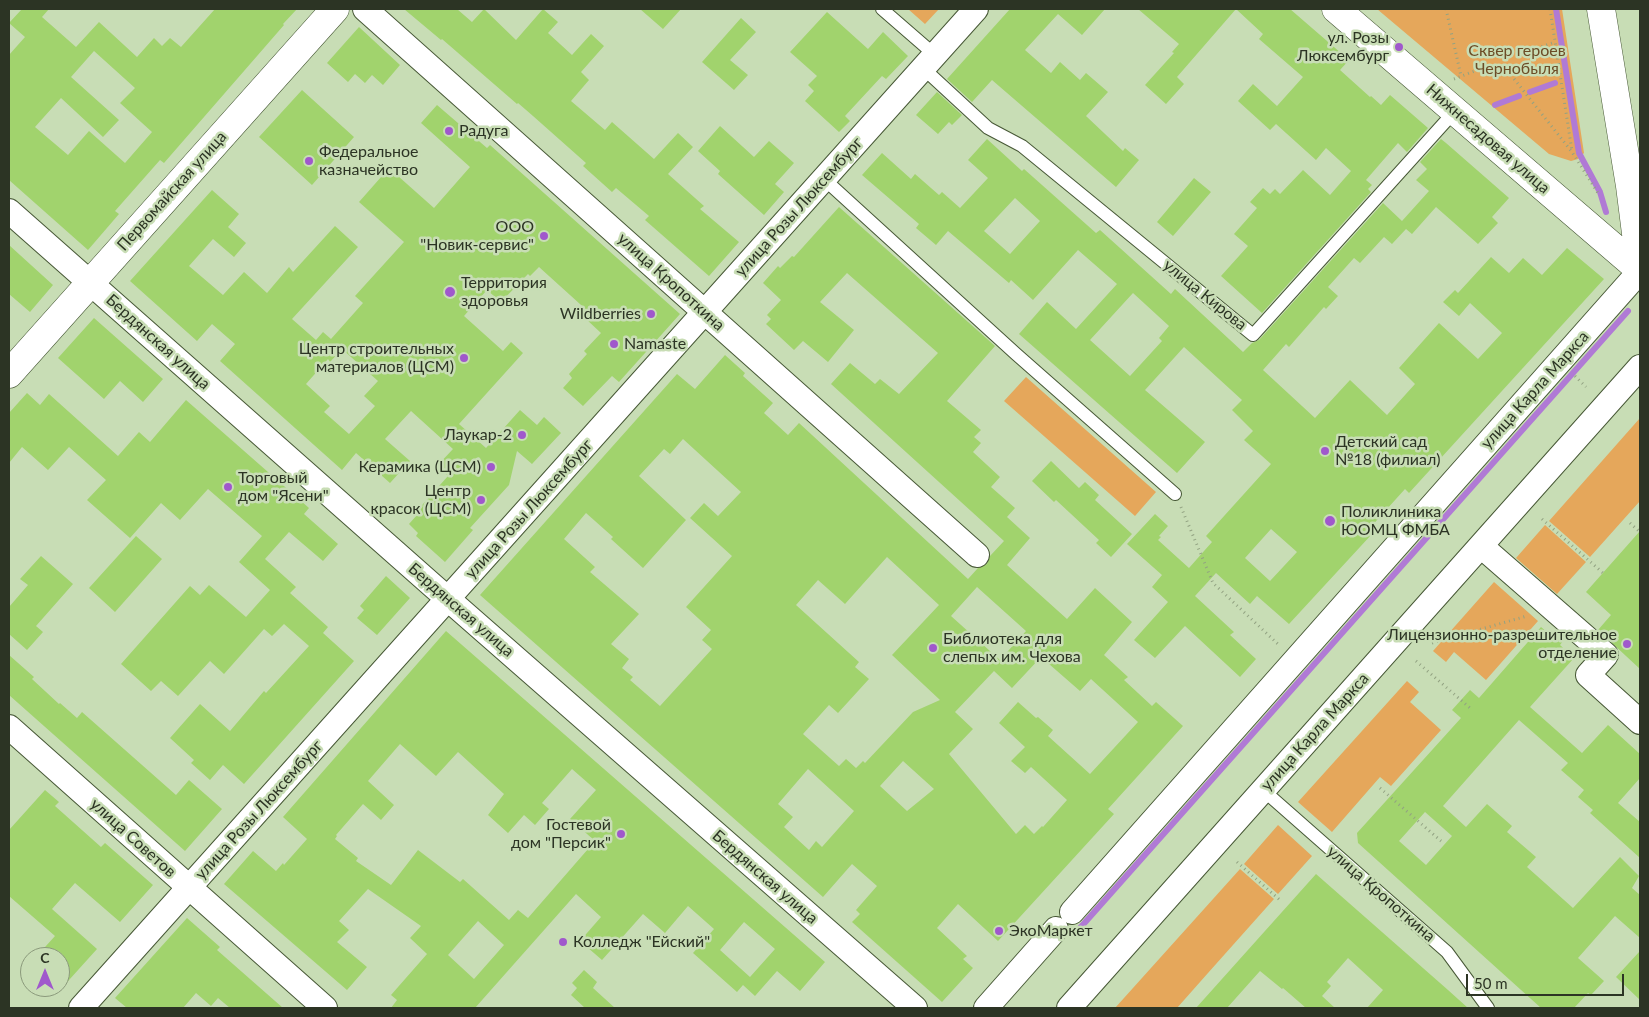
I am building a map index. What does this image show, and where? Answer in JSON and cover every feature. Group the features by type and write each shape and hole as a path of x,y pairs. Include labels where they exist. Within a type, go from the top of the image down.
{"street":[{"name":"Первомайская улица","path":"9,374 335,9"},
{"name":"улица Кропоткина","path":"365,9 977,555"},
{"name":"улица Розы Люксембург","path":"81,1008 976,9"},
{"name":"Нижнесадовая улица","path":"1336,9 1640,271"},
{"path":"1601,9 1630,186 1640,265"},
{"name":"Бердянская улица","path":"9,211 915,1008"},
{"name":"улица Карла Маркса","path":"986,1008 1640,271"},
{"name":"улица Карла Маркса","path":"1070,1008 1640,367"},
{"path":"1481,546 1606,655 1588,675 1640,722"},
{"name":"улица Советов","path":"9,727 325,1008"}],"lane":[{"name":"улица Кирова","path":"882,9 988,128 1022,146 1253,335 1455,111"},
{"path":"824,179 1016,354 1175,494"},
{"name":"улица Кропоткина","path":"1263,790 1447,952 1488,1008"}],"path":[{"path":"1446,9 1461,76"},
{"path":"1550,9 1572,152"},
{"path":"1518,55 1555,42"},
{"path":"1451,80 1485,67"},
{"path":"1512,75 1572,152 1598,193"},
{"path":"1579,380 1586,387"},
{"path":"1175,494 1214,583 1284,650"},
{"path":"1542,519 1603,573"},
{"path":"1630,523 1640,532"},
{"path":"1432,643 1553,609"},
{"path":"1416,661 1470,708"},
{"path":"1380,788 1440,841"},
{"path":"1237,862 1281,901"}],"green space":[{"path":"908,9 939,9 925,24"},
{"name":"Сквер героев Чернобыля","path":"1377,9 1562,9 1584,153 1578,159 1571,161 1549,154"},
{"path":"1026,377 1156,492 1135,516 1004,401"},
{"path":"1640,418 1640,501 1590,557 1549,521"},
{"path":"1545,525 1586,562 1557,594 1516,558"},
{"path":"1494,582 1538,621 1486,680 1454,652 1446,662 1433,651"},
{"path":"1407,681 1419,692 1410,702 1441,730 1391,786 1380,777 1332,832 1298,802"},
{"path":"1278,825 1312,856 1278,894 1244,864"},
{"path":"1240,869 1274,899 1177,1008 1115,1008"}],"building":[{"path":"22,9 49,9 42,17 76,47 99,22 137,57 154,38 162,46 170,38 181,47 215,9 297,9 164,163 160,160 115,211 119,214 88,250 9,180 9,55 25,37 9,23","holes":["94,51 135,88 120,103 152,132 125,163 89,131 68,155 35,127 61,98 103,137 119,120 71,77"]},
{"path":"404,9 457,9 472,22 484,9 516,40 543,9 558,22 548,33 572,55 591,34 604,46 581,72 589,80 571,101 605,130 612,122 654,159 678,133 693,147 668,174 704,206 700,209 739,242 709,276 645,220 649,216 616,188 612,192 583,166 586,163 533,116"},
{"path":"640,9 681,9 663,29"},
{"path":"1010,9 1105,9 1082,35 1058,14 1025,50 1051,73 1060,62 1080,80 1086,73 1108,92 1086,116 1123,151 1125,148 1139,160 1116,187 992,80 972,102 947,79"},
{"path":"1138,9 1236,9 1177,77 1184,84 1166,104 1145,85 1174,53 1172,52 1179,44"},
{"path":"1236,9 1290,9 1349,60 1340,70 1370,97 1381,105 1390,95 1428,128 1407,152 1398,143 1366,180 1372,185 1368,189 1371,192 1262,313 1221,276 1248,246 1234,234 1257,208 1250,202 1263,188 1270,194 1275,189 1280,194 1303,170 1330,195 1351,171 1326,148 1316,160 1276,124 1270,130 1238,101 1253,84 1277,106 1303,77 1259,39 1263,34"},
{"path":"827,12 868,49 883,32 908,56 886,79 882,76 845,116 850,121 839,132 805,101 814,91 808,85 817,76 790,52"},
{"path":"741,18 756,32 730,60 748,75 734,90 702,62"},
{"path":"359,27 400,65 383,85 372,75 365,83 355,74 348,82 327,63"},
{"name":"Федеральное казначейство","path":"302,90 354,137 312,185 259,137"},
{"path":"937,92 962,115 952,125 949,122 938,134 916,115"},
{"path":"437,105 487,148 490,145 680,314 619,382 612,376 583,406 563,388 572,378 569,374 587,354 584,351 601,333 586,319 591,314 539,267 530,276 528,274 501,302 487,290 464,316 503,351 511,342 523,353 459,424 486,448 520,410 537,425 544,417 561,433 532,464 517,451 509,485 470,528 473,530 445,562 416,536 418,533 409,524 417,515 415,513 448,476 437,466 453,449 411,411 385,439 410,461 390,483 356,453 342,470 220,361 235,344 212,324 197,341 130,281 212,190 239,214 228,227 246,243 234,257 213,239 189,266 223,295 244,272 267,293 289,267 293,272 335,226 358,247 292,319 316,340 323,332 331,339 363,303 355,296 404,242 359,202 389,168 434,208 470,167 421,123","holes":["342,349 378,381 364,396 375,406 349,434 324,412 330,406 306,384 328,359 330,362"]},
{"path":"720,126 754,157 769,141 794,163 775,184 784,192 764,215 718,174 720,171 698,151"},
{"path":"987,139 1096,233 1100,230 1171,294 1175,289 1243,352 1252,343 1259,340 1383,203 1402,221 1429,191 1416,180 1427,169 1420,162 1441,139 1509,198 1492,217 1498,223 1478,244 1436,207 1412,234 1406,229 1392,244 1384,237 1360,263 1354,258 1328,287 1338,296 1326,309 1324,307 1289,347 1286,344 1263,370 1315,418 1350,380 1387,415 1415,384 1399,368 1439,323 1478,359 1502,333 1470,303 1459,316 1443,302 1455,290 1458,293 1491,257 1509,273 1523,258 1542,275 1567,248 1604,279 1409,493 1405,489 1368,530 1372,534 1289,624 1257,596 1250,604 1216,573 1195,596 1234,632 1230,635 1256,659 1240,677 1185,626 1155,658 1134,640 1168,602 1152,587 1162,575 1127,544 1155,514 1168,526 1159,536 1161,537 1158,540 1189,568 1212,542 1206,536 1271,464 1244,440 1253,431 1232,410 1242,400 1184,347 1145,390 1205,442 1177,473 1019,334 1047,302 1076,329 1117,284 1078,250 1033,300 1011,280 1009,283 948,231 936,245 916,228 919,224 862,175 882,153 911,179 915,174 939,195 942,192 960,208 988,178 968,160","holes":["1015,198 1040,221 1010,254 984,231","1133,293 1169,326 1159,338 1162,341 1130,376 1090,340","1271,529 1297,552 1270,581 1245,558"]},
{"path":"1194,178 1211,192 1173,236 1157,222"},
{"path":"839,207 995,346 947,401 981,430 974,437 981,443 973,452 1000,477 991,487 1015,508 1007,517 1030,538 1007,565 1067,619 1095,588 1132,622 1104,655 1128,677 1124,680 1152,706 1156,702 1183,726 1108,809 1114,814 998,941 958,904 937,928 967,956 963,959 973,968 942,1002 852,922 860,914 856,910 877,886 852,864 823,897 480,595 677,374 695,389 725,355 745,373 743,376 773,403 764,413 788,435 799,423 968,579 978,568 987,564 990,556 1004,541 831,384 850,363 875,384 880,379 899,394 938,353 847,273 820,302 854,330 828,362 803,341 794,350 766,324 771,319 767,315 781,300 763,283 778,266 780,268 792,256 794,257","holes":["683,439 741,492 718,516 704,503 690,518 732,556 686,607 711,630 702,640 712,649 660,706 630,680 633,677 622,668 629,659 611,644 639,614 590,572 595,567 564,539 586,513 643,568 686,520 639,476 664,449 670,454","887,557 939,605 892,655 940,700 913,712 865,763 863,761 856,768 846,759 839,766 803,734 829,705 838,713 869,679 855,667 859,662 796,605 818,580 845,604","977,587 1026,631 1000,660 951,616","1041,657 1080,691 1091,679 1138,722 1090,774 1048,736 1053,730 1018,702 999,723 1025,747 1011,761 1025,773 1031,767 1067,800 1043,827 1034,834 1025,825 1016,834 949,754 973,729 955,712 994,671 1012,688","903,761 934,789 907,811 880,786","808,769 854,811 822,847 816,841 809,850 784,827 793,817 778,804"]},
{"path":"9,245 53,285 30,312 9,294"},
{"path":"94,318 163,379 143,402 120,381 104,399 58,358"},
{"path":"27,393 40,405 49,394 118,456 139,432 150,442 186,400 309,508 304,514 338,544 323,561 289,532 265,559 296,587 290,593 328,627 323,633 354,661 244,784 223,765 210,780 191,763 194,760 170,738 200,704 230,731 264,691 266,693 309,646 284,624 272,636 264,629 224,674 210,661 178,696 161,681 151,691 121,664 190,586 200,595 209,585 246,617 270,590 239,562 262,536 208,489 180,520 161,503 130,538 87,500 106,480 69,447 48,470 22,447 9,463 9,413"},
{"path":"1051,461 1079,488 1085,482 1099,495 1095,500 1132,534 1111,557 1096,543 1099,540 1056,500 1054,502 1032,481"},
{"path":"1640,531 1640,669 1598,630 1611,615 1586,592"},
{"path":"136,536 162,559 115,612 89,588"},
{"path":"41,556 73,584 36,626 43,632 27,650 9,634 9,607 28,585 20,579"},
{"path":"386,576 410,598 377,635 357,618 364,610 360,606"},
{"path":"1541,627 1548,633 1551,630 1563,641 1560,645 1574,658 1530,707 1582,753 1608,725 1640,754 1640,778 1618,803 1640,822 1640,858 1590,813 1593,810 1578,797 1584,790 1561,770 1568,763 1519,720 1443,806 1466,827 1487,804 1512,826 1507,832 1536,857 1527,867 1573,908 1620,857 1639,876 1632,888 1640,895 1640,938 1615,916 1578,958 1604,981 1591,995 1588,993 1574,1008 1541,1008 1358,843 1357,833 1461,718 1452,710 1470,690 1479,698","holes":["1425,812 1452,836 1426,865 1399,841"]},
{"path":"446,631 825,962 800,991 777,971 755,996 743,985 737,992 693,953 714,929 688,906 665,933 643,914 602,960 580,941 601,917 576,894 475,1008 391,1008 397,1000 391,995 427,954 410,938 421,926 368,889 339,921 349,930 337,942 367,967 347,990 224,884 253,851 276,871 283,863 284,865 307,839 283,817","holes":["400,744 436,776 458,752 504,794 488,815 508,833 524,815 535,825 549,809 542,803 572,769 596,790 570,819 595,841 528,918 518,910 509,920 463,879 460,882 418,850 391,885 356,861 358,858 335,839 336,835 363,804 381,820 394,805 368,781","478,921 504,945 474,979 448,955","744,922 775,949 750,977 720,950"]},
{"path":"9,655 34,677 32,679 59,704 77,718 82,712 176,795 189,780 222,809 185,851 9,695"},
{"path":"45,790 59,802 55,806 101,847 105,843 153,885 120,922 75,883 52,909 97,949 70,979 70,947 45,947 55,936 9,896 9,830"},
{"path":"1316,874 1468,1008 1367,1008 1383,990 1348,958 1327,982 1331,986 1322,996 1335,1008 1306,1008 1260,971 1227,1008 1196,1008"},
{"path":"187,918 220,947 217,950 283,1008 230,1008 218,998 211,1006 196,993 183,1008 127,1008 115,998"},
{"path":"1640,951 1640,1000 1616,977"},
{"path":"584,970 597,982 593,988 615,1008 585,1008 571,995 577,988 572,983"}],"waterway":[{"path":"1556,9 1579,153 1600,192 1606,212"},
{"path":"1530,92 1555,83"},
{"path":"1495,105 1519,96"},
{"path":"1080,928 1628,311"}],"place":[{"name":"ул. Розы Люксембург","path":"1399,47"},
{"name":"Радуга","path":"449,131"},
{"name":"Федеральное казначейство","path":"309,161"},
{"name":"ООО \"Новик-сервис\"","path":"544,236"},
{"name":"Территория здоровья","path":"450,292"},
{"name":"Wildberries","path":"651,314"},
{"name":"Namaste","path":"614,344"},
{"name":"Центр строительных материалов (ЦСМ)","path":"464,358"},
{"name":"Лаукар-2","path":"522,435"},
{"name":"Детский сад №18 (филиал)","path":"1325,451"},
{"name":"Керамика (ЦСМ)","path":"491,467"},
{"name":"Торговый дом \"Ясени\"","path":"228,487"},
{"name":"Центр красок (ЦСМ)","path":"481,500"},
{"name":"Поликлиника ЮОМЦ ФМБА","path":"1330,521"},
{"name":"Лицензионно-разрешительное отделение","path":"1627,644"},
{"name":"Библиотека для слепых им. Чехова","path":"933,648"},
{"name":"Гостевой дом \"Персик\"","path":"621,834"},
{"name":"ЭкоМаркет","path":"999,931"},
{"name":"Колледж \"Ейский\"","path":"563,942"}]}
